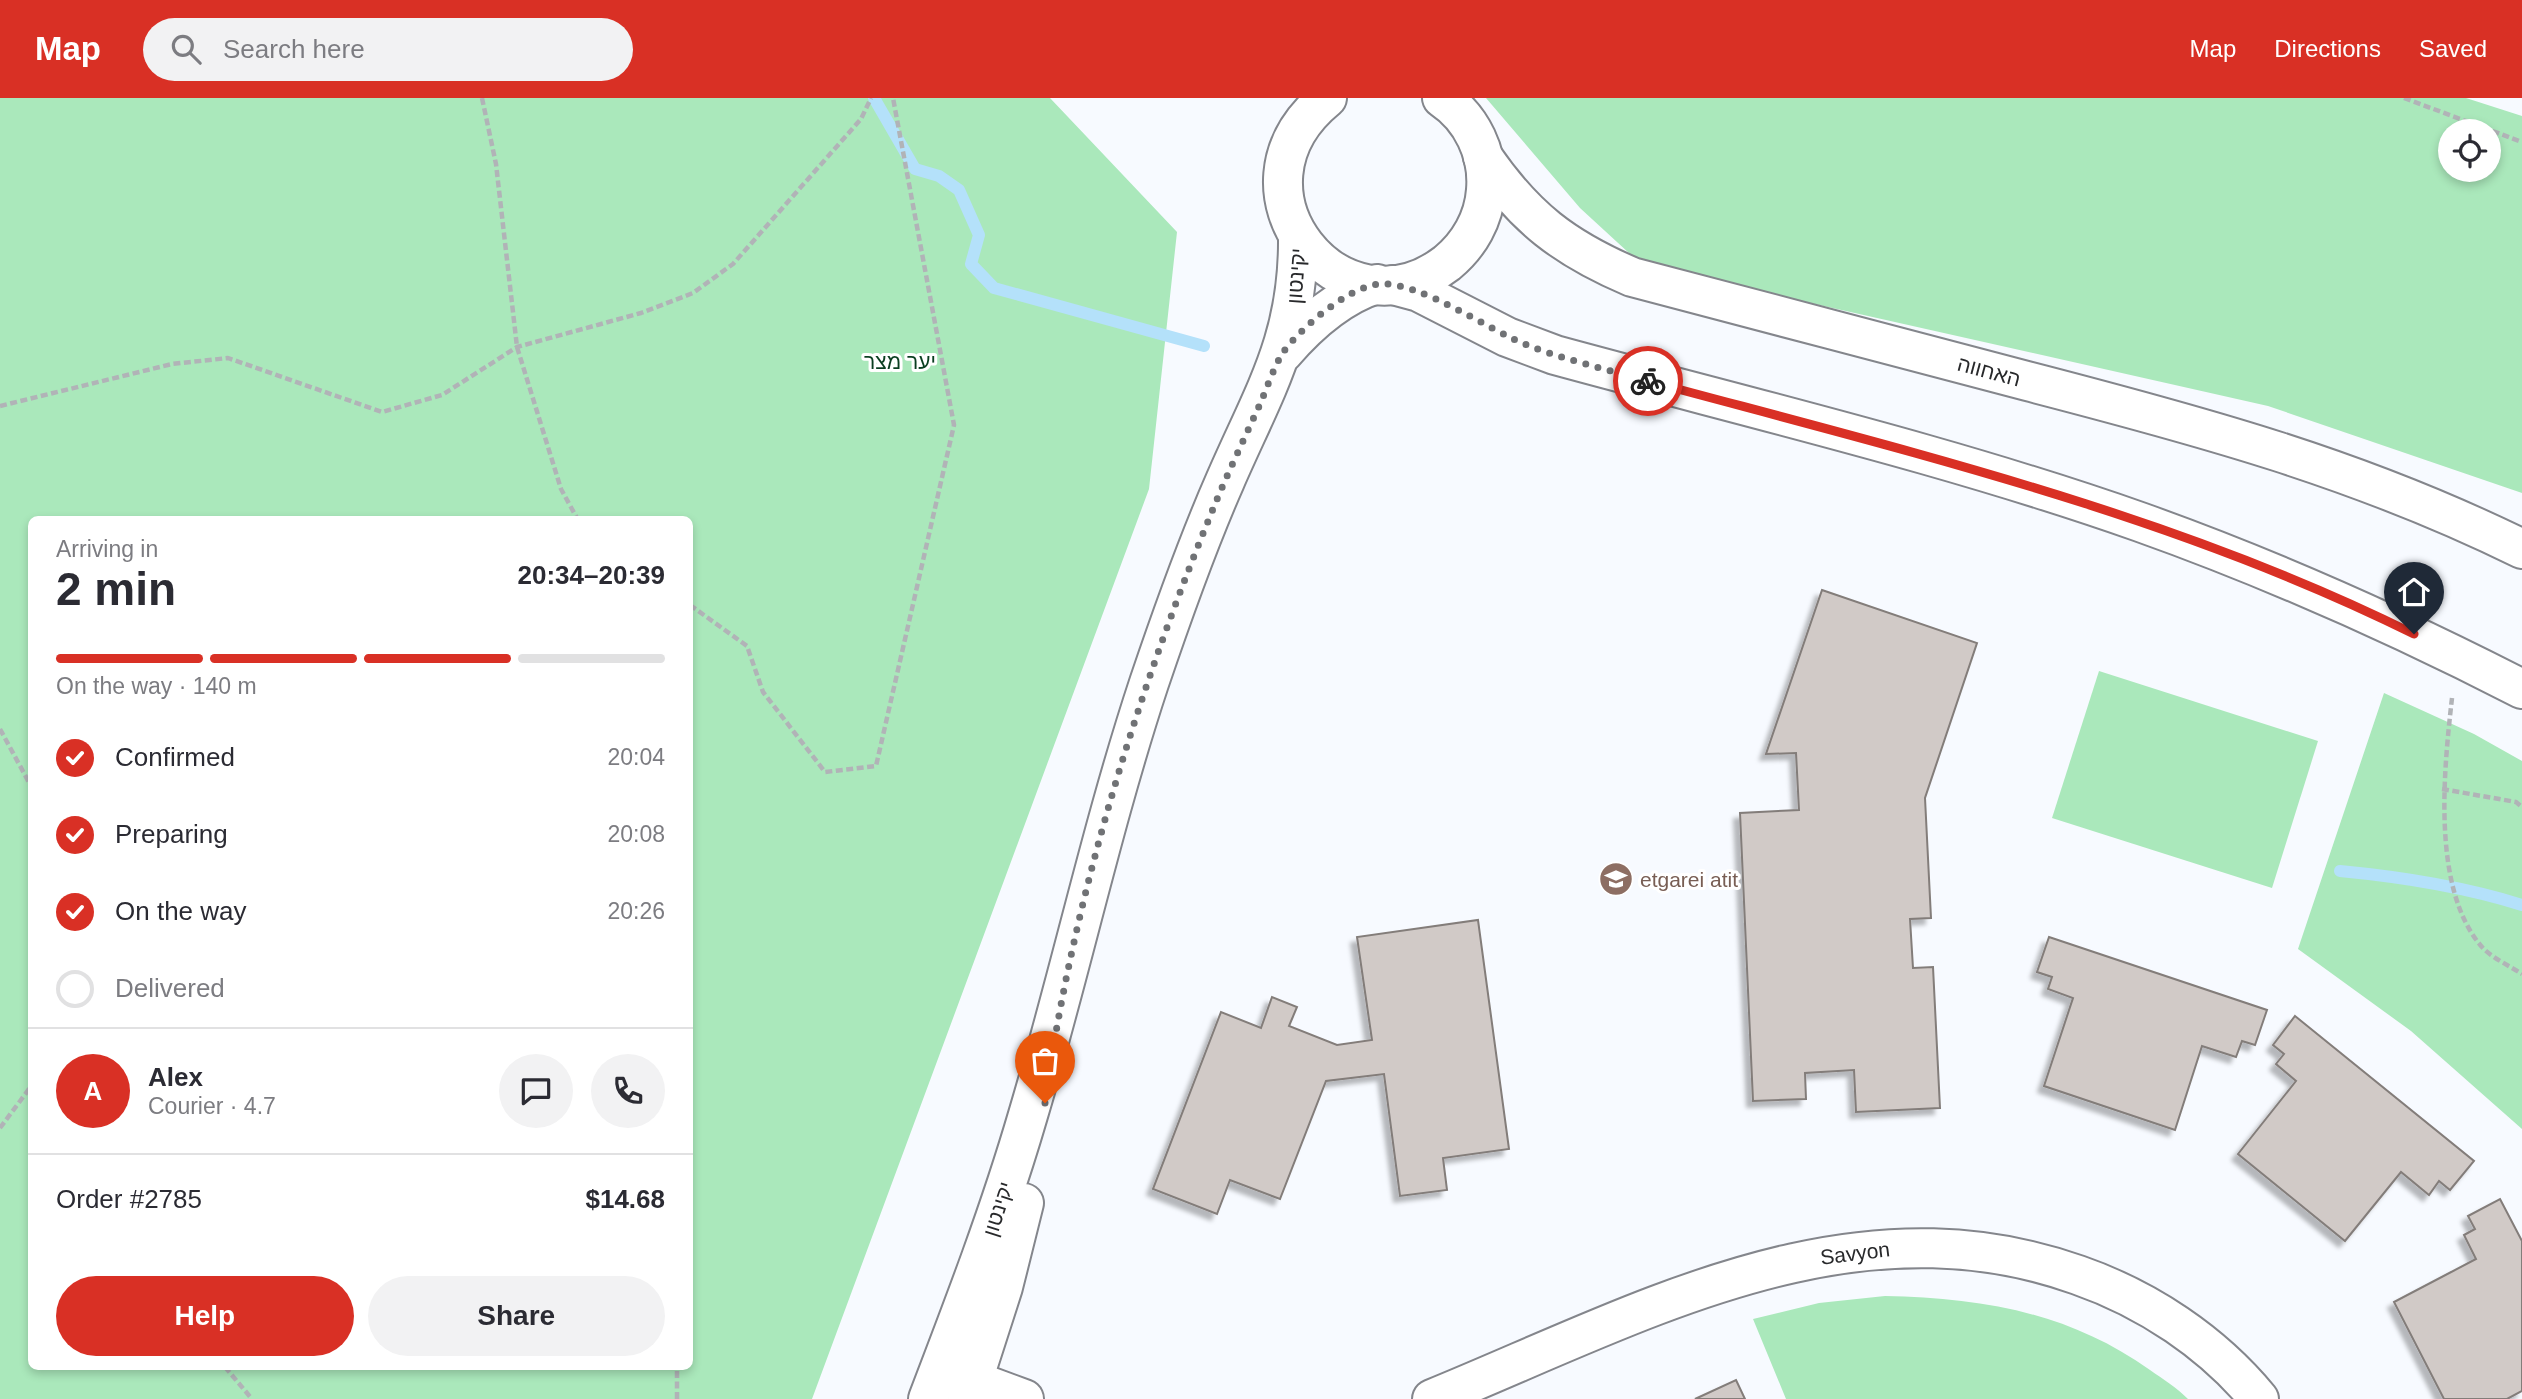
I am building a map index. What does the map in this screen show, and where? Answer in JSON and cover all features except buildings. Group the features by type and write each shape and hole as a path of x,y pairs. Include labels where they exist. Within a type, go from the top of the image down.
{"main road":[{"path":"1327,98 1297,129 1286,159 1283,191 1298,237 1319,261 1346,277 1419,292 1507,337 1555,355 2014,482 2137,521 2265,569 2394,624 2522,689"},
{"path":"1442,98 1466,121 1483,157"},
{"name":"יקינטון","path":"1282,355 1331,307 1361,289 1439,269 1472,236 1486,190 1483,157"},
{"name":"האחווה","path":"1483,157 1512,197 1537,222 1587,257 1632,277 2206,428 2333,468 2451,514 2522,549"},
{"name":"יקינטון","path":"952,1387 1003,1287 1027,1194 1045,1103 1057,1015 1099,848 1166,634 1214,506 1282,355 1297,286 1298,237"},
{"name":"Savyon","path":"1432,1399 1690,1293 1782,1263 1871,1248 1957,1247 2038,1261 2113,1287 2182,1328 2243,1380 2259,1399"},
{"path":"952,1387 1024,1399"}],"path":[{"path":"482,98 496,164 517,346 561,489 576,516"},
{"path":"0,406 172,364 228,358 382,412 442,395 517,346 641,313 693,293 733,264 861,119 871,98"},
{"path":"693,607 747,646 763,692 825,772 876,765 954,425 893,98"},
{"path":"2404,98 2522,142"},
{"path":"2456,655 2442,789 2455,901 2483,947 2522,974"},
{"path":"0,729 28,781"},
{"path":"2442,789 2516,802 2522,807"},
{"path":"0,1128 28,1090"},
{"path":"228,1370 252,1399"},
{"path":"677,1370 677,1399"}],"green space":[{"name":"יער מצר","path":"0,98 1050,98 1177,232 1149,489 812,1399 0,1399"},
{"path":"1486,98 2466,98 2522,116 2522,493 2268,406 1642,265 1580,208"},
{"path":"2099,671 2318,741 2272,888 2052,818"},
{"path":"2384,693 2474,734 2522,761 2522,1129 2411,1031 2298,949"},
{"path":"1885,1296 1990,1305 2056,1322 2119,1350 2165,1380 2188,1399 1786,1399 1753,1319 1819,1303"}],"waterway":[{"path":"874,98 915,169 939,176 959,190 979,235 971,264 994,288 1204,346"},
{"path":"2340,871 2432,883 2522,905"}],"way so far":[{"path":"1045,1103 1057,1015 1070,960 1131,740 1204,531 1282,355 1314,321 1350,294 1377,284 1393,285 1431,298 1530,346 1648,381"}],"place":[{"name":"etgarei atit","path":"1616,879"}],"route":[{"path":"1648,381 2014,482 2137,521 2265,569 2414,634"}]}
